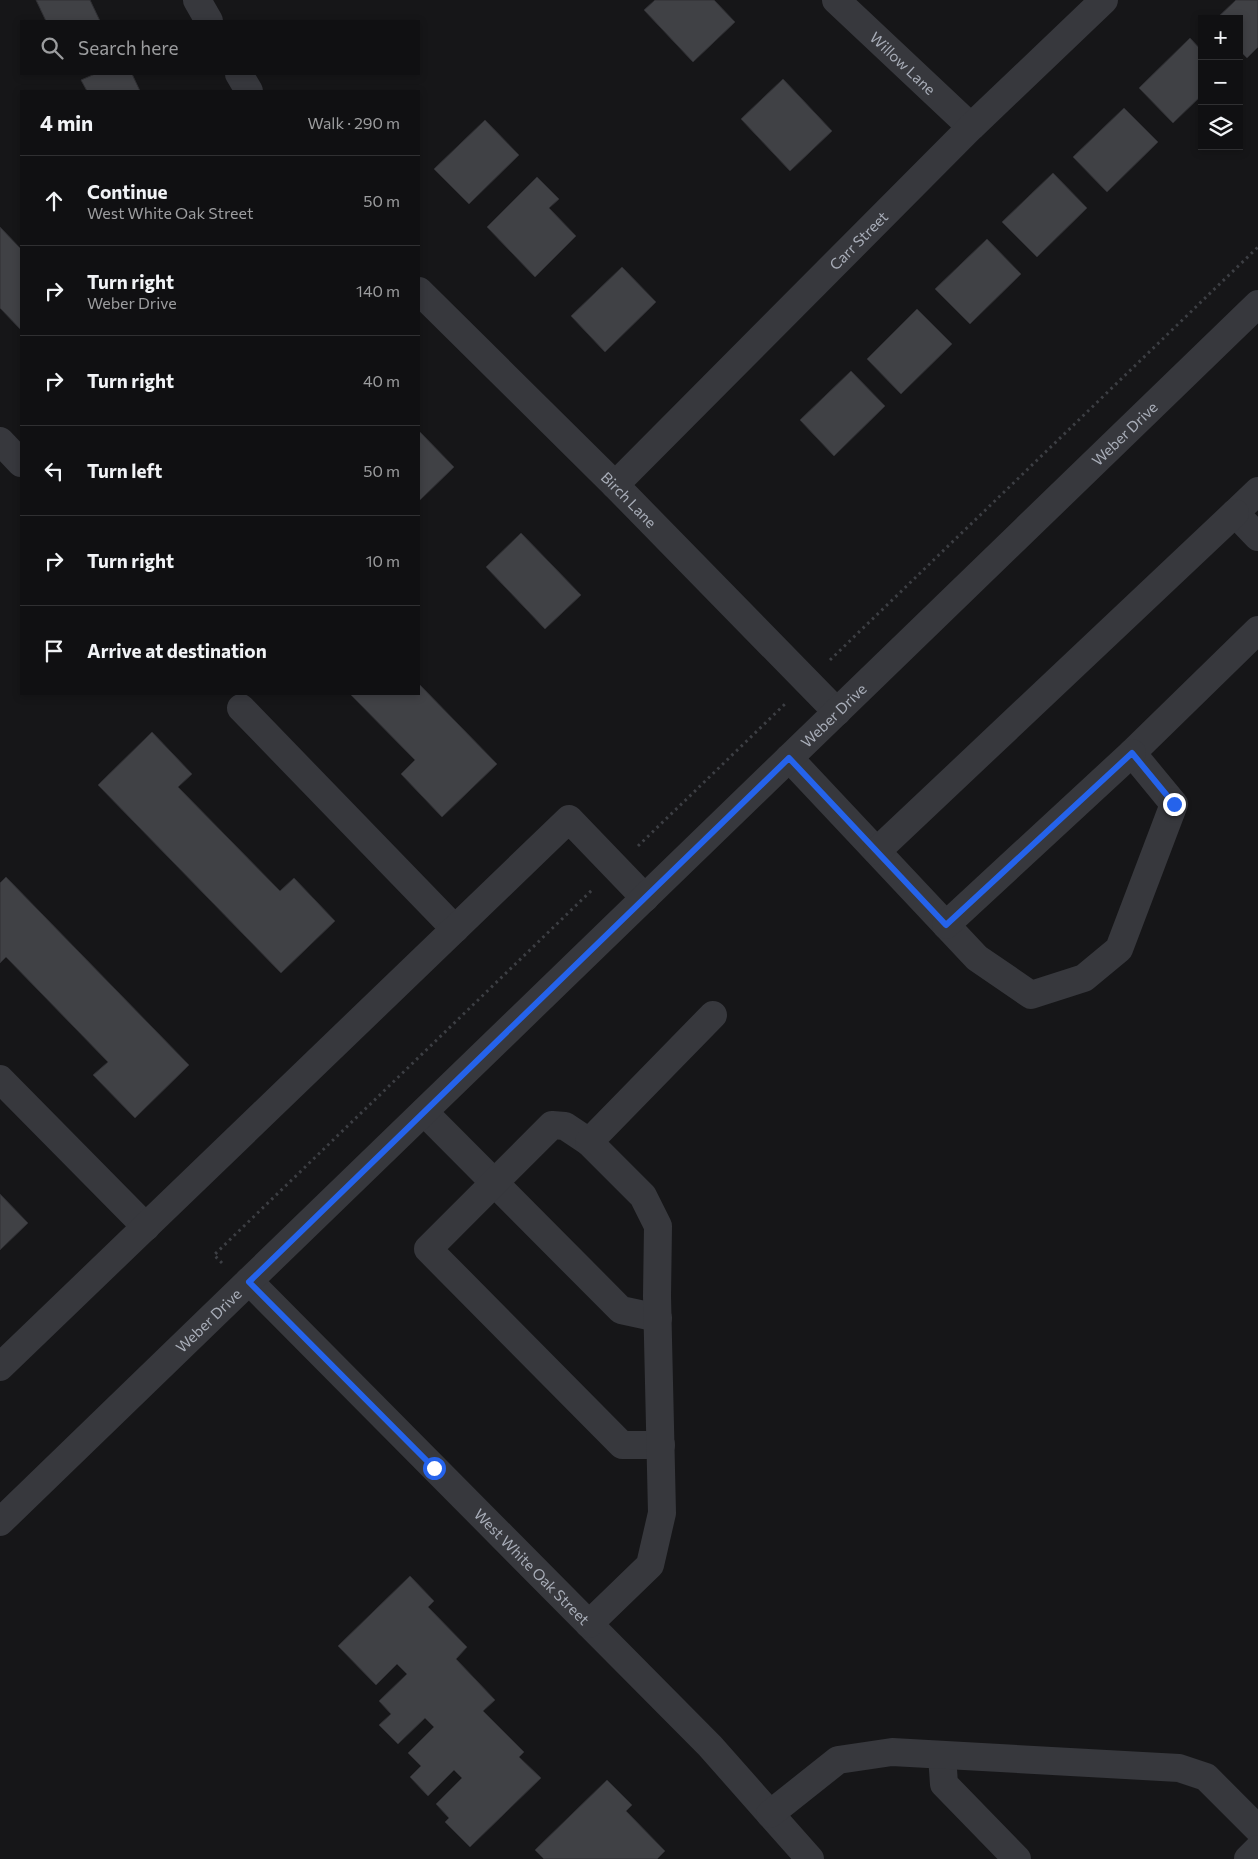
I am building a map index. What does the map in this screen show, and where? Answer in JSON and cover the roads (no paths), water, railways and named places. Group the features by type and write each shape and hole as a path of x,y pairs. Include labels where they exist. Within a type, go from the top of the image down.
{"street":[{"path":"197,0 208,20"},
{"name":"Willow Lane","path":"836,0 971,127"},
{"name":"Carr Street","path":"616,485 971,127 1104,0"},
{"path":"240,75 248,90"},
{"name":"Birch Lane","path":"420,292 616,485 837,712"},
{"name":"Weber Drive","path":"0,1522 1258,304"},
{"path":"0,441 20,462"},
{"path":"877,851 1258,491"},
{"path":"1235,513 1258,537"},
{"path":"946,925 1132,753 1258,630"},
{"path":"241,708 455,929"},
{"path":"789,758 977,958 1031,995 1084,978 1119,949 1174,804 1132,753"},
{"path":"0,1368 569,819 645,898"},
{"path":"589,1142 713,1015"},
{"path":"0,1079 146,1227"},
{"path":"424,1112 621,1310 658,1318"},
{"path":"589,1624 650,1564 662,1513 658,1226 643,1196 589,1142 566,1126 552,1125 496,1184 428,1249 622,1445 660,1445"},
{"name":"West White Oak Street","path":"249,1282 710,1746 810,1859"},
{"path":"770,1814 838,1760 892,1752 1179,1768 1206,1776 1258,1829"},
{"path":"942,1755 944,1784 1017,1859"},
{"path":"1248,1859 1258,1849"}]}
